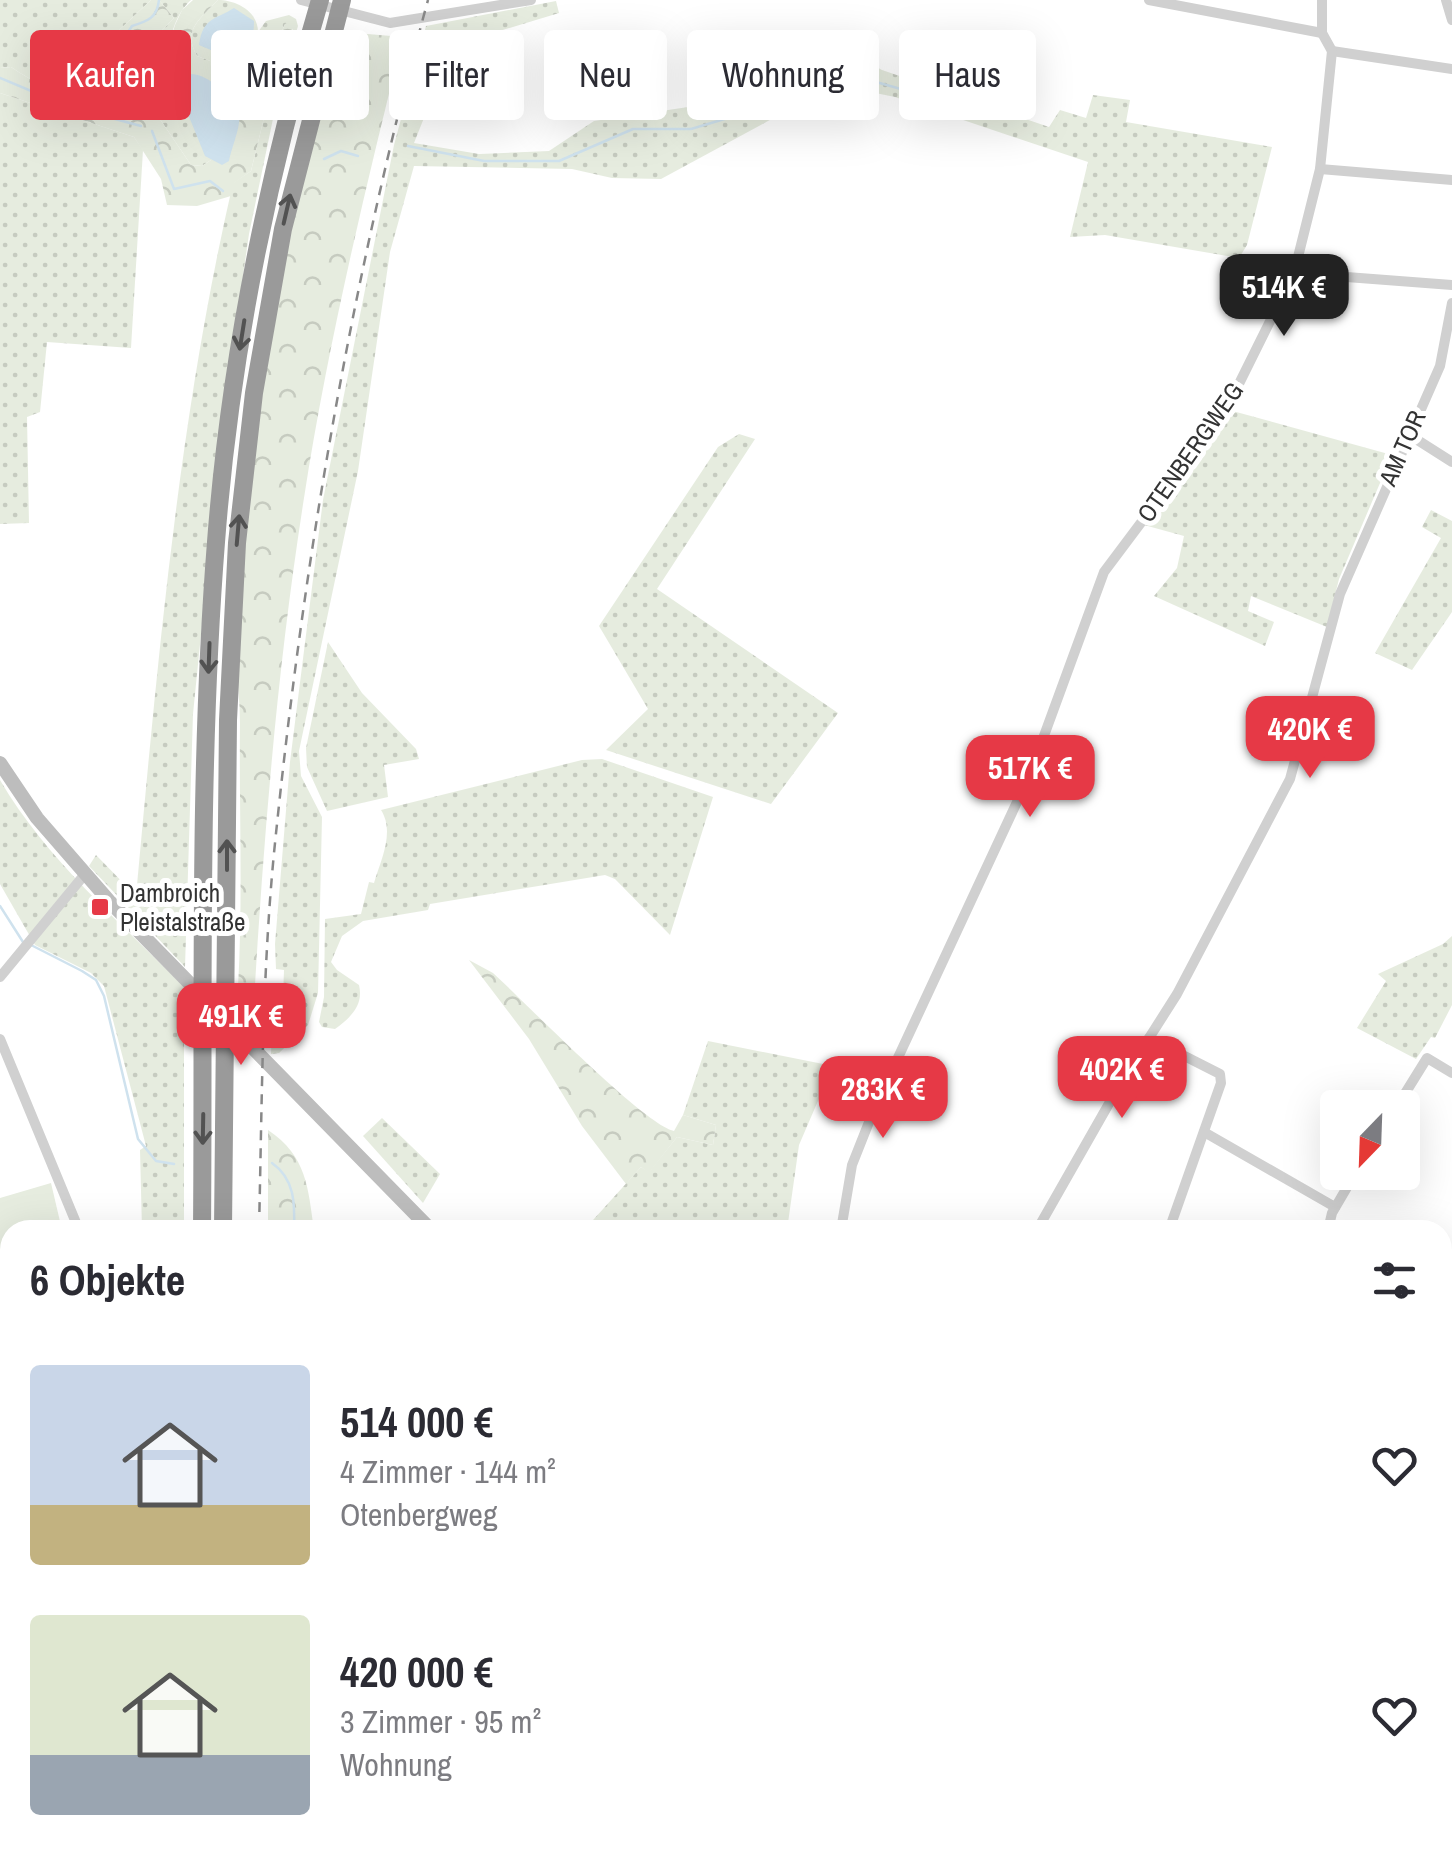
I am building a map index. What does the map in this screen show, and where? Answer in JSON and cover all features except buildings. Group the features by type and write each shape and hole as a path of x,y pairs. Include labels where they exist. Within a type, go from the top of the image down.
{"highway":[{"path":"202,1220 210,647 223,470 262,224 299,69 320,0"},
{"path":"223,1220 228,702 244,473 283,229 342,0"}],"main road":[{"path":"0,762 37,818 85,874 422,1220"}],"street":[{"path":"302,0 390,23 531,0"},
{"path":"1149,0 1322,33"},
{"path":"1322,0 1322,33 1332,51 1452,69"},
{"path":"1446,0 1452,20"},
{"name":"OTENBERGWEG","path":"843,1220 852,1165 1030,774 1104,572 1227,408 1294,273 1320,169 1332,51"},
{"path":"1320,169 1452,180"},
{"path":"1294,273 1452,284"},
{"name":"AM TOR","path":"1043,1220 1177,994 1290,779 1340,594 1440,366 1452,304"},
{"path":"1408,434 1452,462"},
{"path":"0,978 85,874"},
{"path":"1149,1038 1220,1074 1222,1083 1173,1220"},
{"path":"0,1039 75,1220"},
{"path":"1407,1090 1427,1058 1452,1073"},
{"path":"1204,1132 1336,1206"},
{"path":"1331,1220 1345,1190"}],"green space":[{"path":"0,0 151,0 119,30 30,30 30,79 11,67 0,68"},
{"path":"151,0 159,0 174,18 162,30 119,30"},
{"path":"159,0 191,0 173,30 162,30 174,18"},
{"path":"193,0 218,0 199,19 191,39 191,30 173,30 182,10"},
{"path":"218,0 232,2 250,13 258,30 211,30 211,61 197,56 193,47 192,32"},
{"path":"556,1 559,13 503,30 425,30 426,26"},
{"path":"289,15 296,19 297,30 285,24 282,30 259,30 266,21"},
{"path":"369,34 389,36 389,94 336,324 304,498 285,632 271,766 252,1036 245,1029 245,1008 238,988 237,647 241,570 256,415 268,338 320,120 369,120"},
{"path":"191,39 197,56 211,61 211,83 191,78"},
{"path":"11,67 30,78 30,103 0,93 0,68"},
{"path":"879,68 899,76 899,98 879,94"},
{"path":"191,78 197,78 211,82 211,120 222,120 211,160 202,166 191,165 161,120 191,120"},
{"path":"0,93 30,103 30,120 82,120 134,137 143,150 131,348 47,342 40,412 27,417 29,523 0,524"},
{"path":"1093,95 1130,100 1126,122 1272,147 1247,245 1239,258 1105,235 1070,237 1088,162 963,120 1028,120 1049,127 1060,110 1086,118"},
{"path":"687,107 687,120 770,120 661,179 612,178 572,169 414,166 390,252 358,471 299,751 301,776 322,817 318,993 308,1025 279,1053 271,1054 272,1027 282,1026 284,970 276,969 275,944 290,762 323,500 401,120 423,120 414,143 479,154 549,151 594,121 667,120 667,110"},
{"path":"82,120 161,120 191,165 202,166 211,160 222,120 263,120 251,171 234,183 231,196 197,206 167,205 161,179 134,137"},
{"path":"263,120 273,120 249,234 223,415 193,714 185,967 89,866 96,855 136,896 184,448 233,183 251,171"},
{"path":"1229,410 1392,455 1339,579 1327,627 1251,596 1248,611 1274,622 1265,646 1154,596 1177,568 1184,536 1144,525"},
{"path":"739,434 755,439 657,589 838,713 771,804 606,750 648,709 599,626 718,447"},
{"path":"1431,510 1452,521 1452,612 1412,670 1375,653 1441,538 1422,527"},
{"path":"328,642 362,693 416,749 419,759 384,765 388,797 327,811 307,767 306,748"},
{"path":"602,759 713,797 670,935 615,879 605,875 430,904 428,910 363,921 342,936 331,962 359,985 358,1005 335,1029 322,1027 319,1022 324,997 325,919 361,914 369,882 374,883 385,846 387,827 381,810 582,760"},
{"path":"0,780 62,863 184,987 184,1220 142,1220 140,1150 146,1146 104,986 91,973 35,945 0,884"},
{"path":"1452,936 1452,1005 1435,1038 1431,1037 1416,1059 1357,1028 1386,981 1378,974 1443,944"},
{"path":"469,960 493,973 612,1086 659,1123 674,1131 683,1115 716,1125 713,1145 677,1137 649,1173 641,1167 626,1184 582,1126 529,1039"},
{"path":"708,1041 833,1066 799,1145 788,1220 593,1220 641,1167 649,1172 677,1137 713,1145 716,1125 683,1115"},
{"path":"382,1118 440,1174 423,1203 363,1136"},
{"path":"268,1130 298,1162 312,1220 268,1220"},
{"path":"51,1183 60,1220 0,1220 0,1198"}],"water":[{"path":"234,8 254,21 253,30 211,30 211,50 199,45 207,24"},
{"path":"191,74 211,82 211,120 239,120 229,161 222,165 205,156 190,120"}],"waterway":[{"path":"129,30 154,15 159,0"},
{"path":"0,78 67,106 141,126"},
{"path":"408,146 484,161 559,161 633,129 691,129 862,78 899,88"},
{"path":"152,131 174,189 210,181 223,191"},
{"path":"324,159 341,151 358,156"},
{"path":"0,906 23,942"},
{"path":"31,945 96,980 104,996 138,1139 156,1161 174,1164"},
{"path":"272,1163 289,1184 294,1220"}],"railway":[{"path":"259,1220 270,900 299,637 353,317 400,105 428,0"}],"place":[{"name":"Dambroich Pleistalstraße","path":"100,907"}]}
